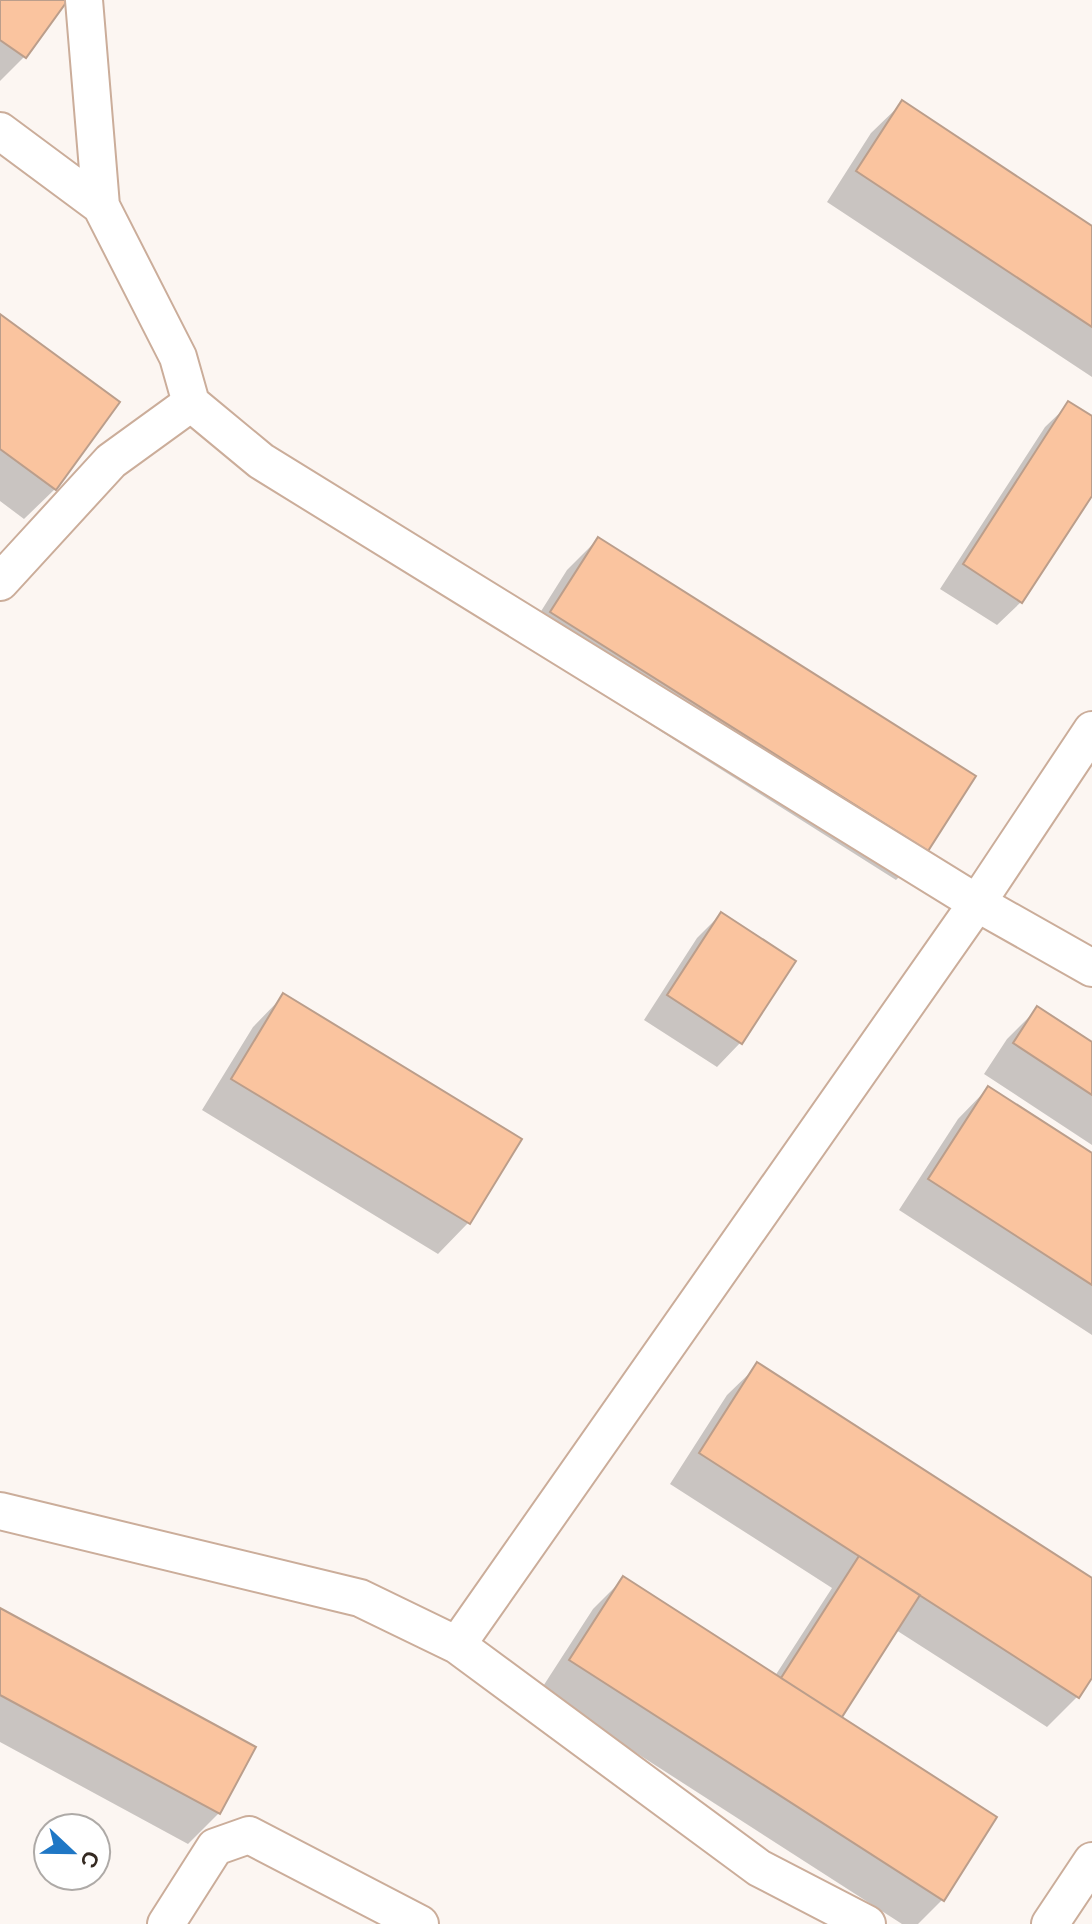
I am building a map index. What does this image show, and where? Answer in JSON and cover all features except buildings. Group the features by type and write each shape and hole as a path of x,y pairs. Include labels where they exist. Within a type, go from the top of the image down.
{"lane":[{"path":"84,0 101,206 178,357 191,403 261,461 977,903 1092,968"},
{"path":"0,131 101,206"},
{"path":"0,582 111,461 191,403"},
{"path":"457,1645 977,903 1092,730"},
{"path":"0,1511 360,1598 457,1645 759,1868 867,1924"},
{"path":"166,1924 215,1847 249,1835 420,1924"},
{"path":"1050,1924 1092,1861"}]}
